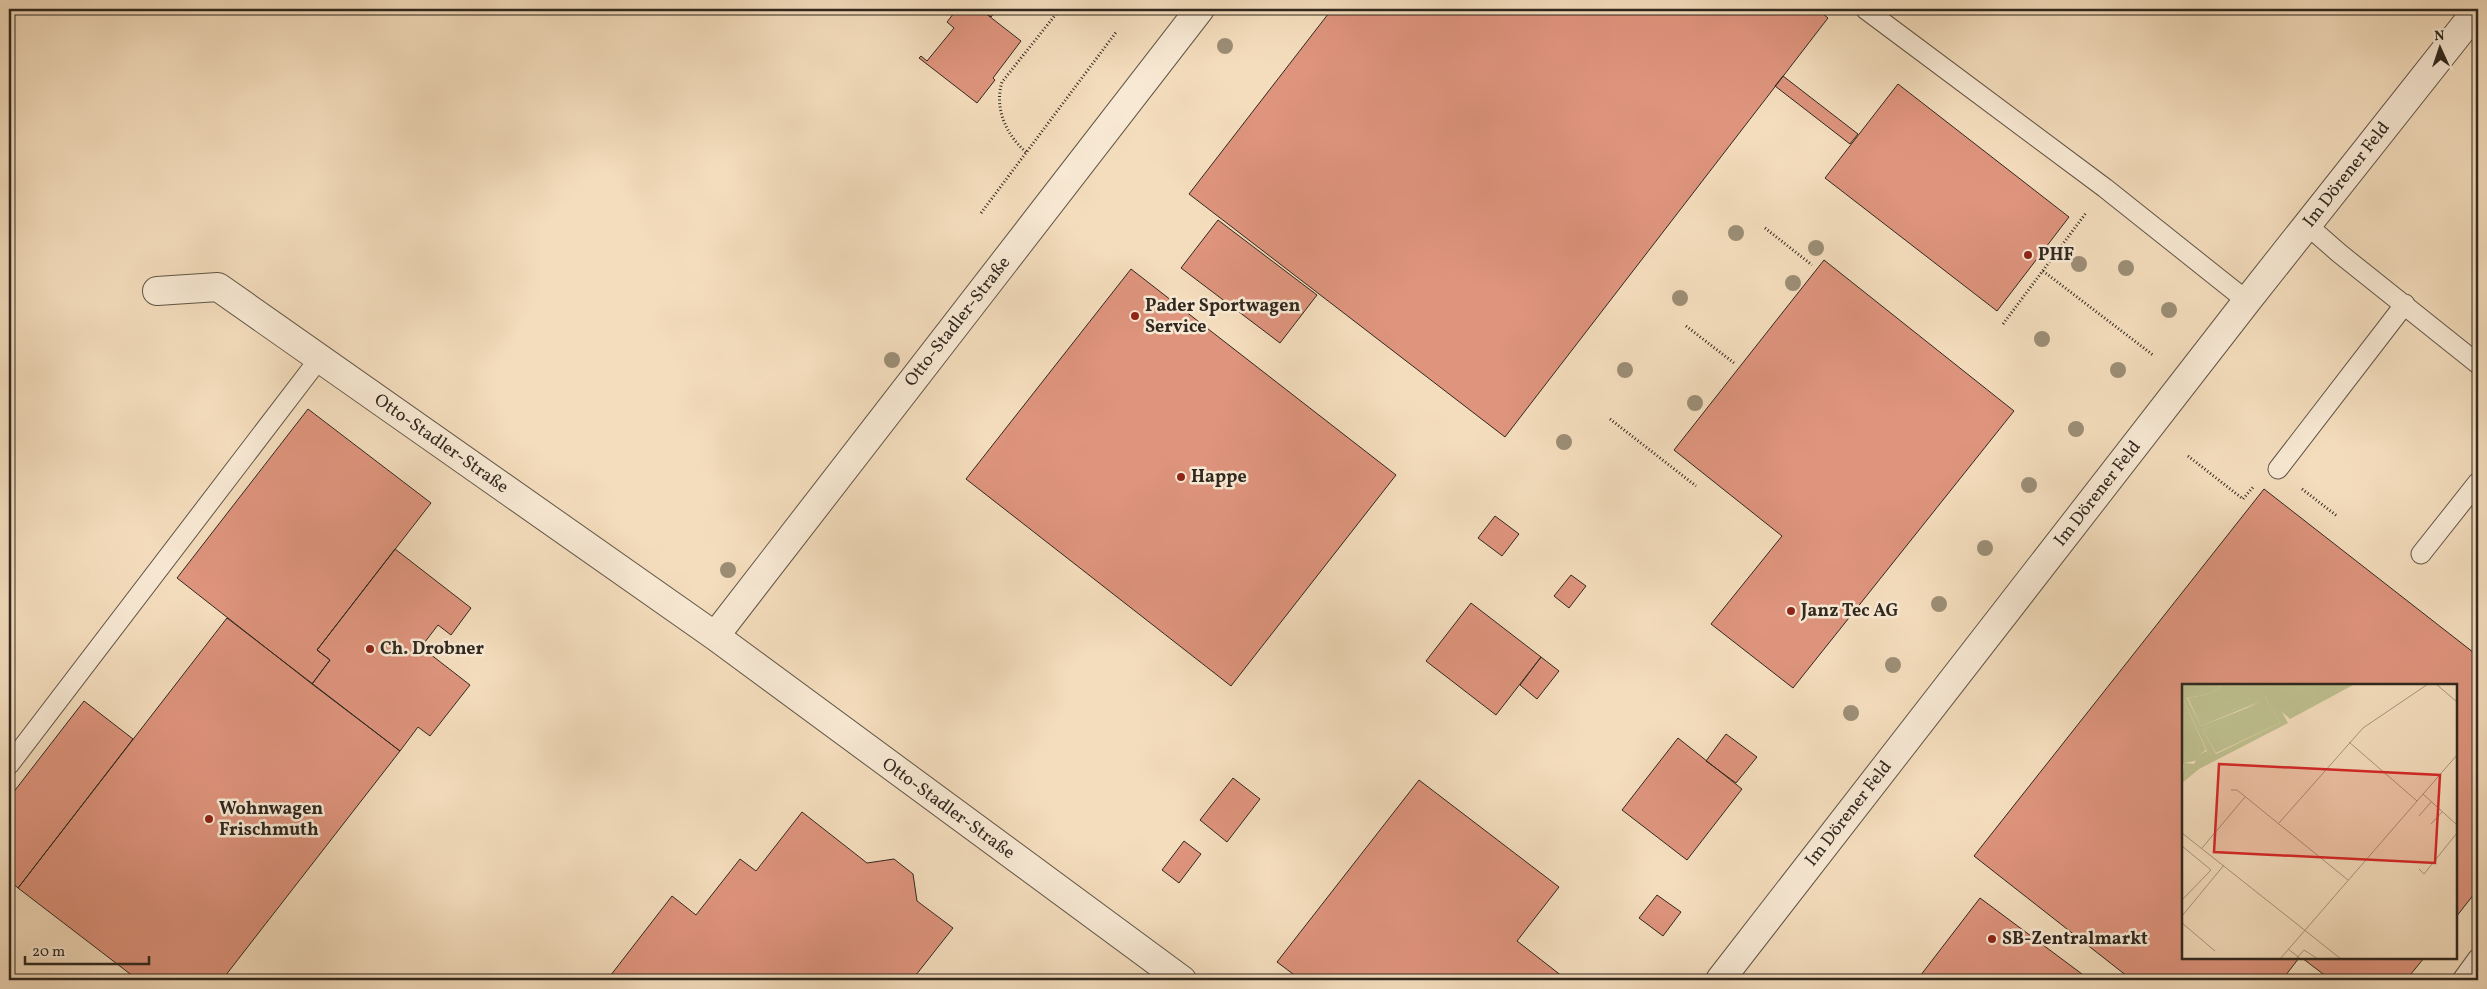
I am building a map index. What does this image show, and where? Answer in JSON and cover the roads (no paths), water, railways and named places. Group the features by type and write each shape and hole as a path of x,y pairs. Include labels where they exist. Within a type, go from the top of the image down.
{"street":[{"name":"Otto-Stadler-Straße","path":"715,636 1200,9"},
{"name":"Im Dörener Feld","path":"1720,980 2248,301 2478,9"},
{"name":"Otto-Stadler-Straße","path":"156,291 218,287 715,636 1182,980"}],"lane":[{"path":"1865,9 2104,188 2248,301"},
{"path":"2308,225 2339,253 2478,364"},
{"path":"2278,469 2405,304"},
{"path":"9,765 319,358"},
{"path":"2421,554 2478,482"},
{"path":"2462,980 2478,958"}],"place":[{"name":"PHF","path":"2028,255"},
{"name":"Pader Sportwagen Service","path":"1135,316"},
{"name":"Happe","path":"1181,477"},
{"name":"Janz Tec AG","path":"1791,611"},
{"name":"Ch. Drobner","path":"370,649"},
{"name":"Wohnwagen Frischmuth","path":"209,819"},
{"name":"SB-Zentralmarkt","path":"1992,939"}]}
